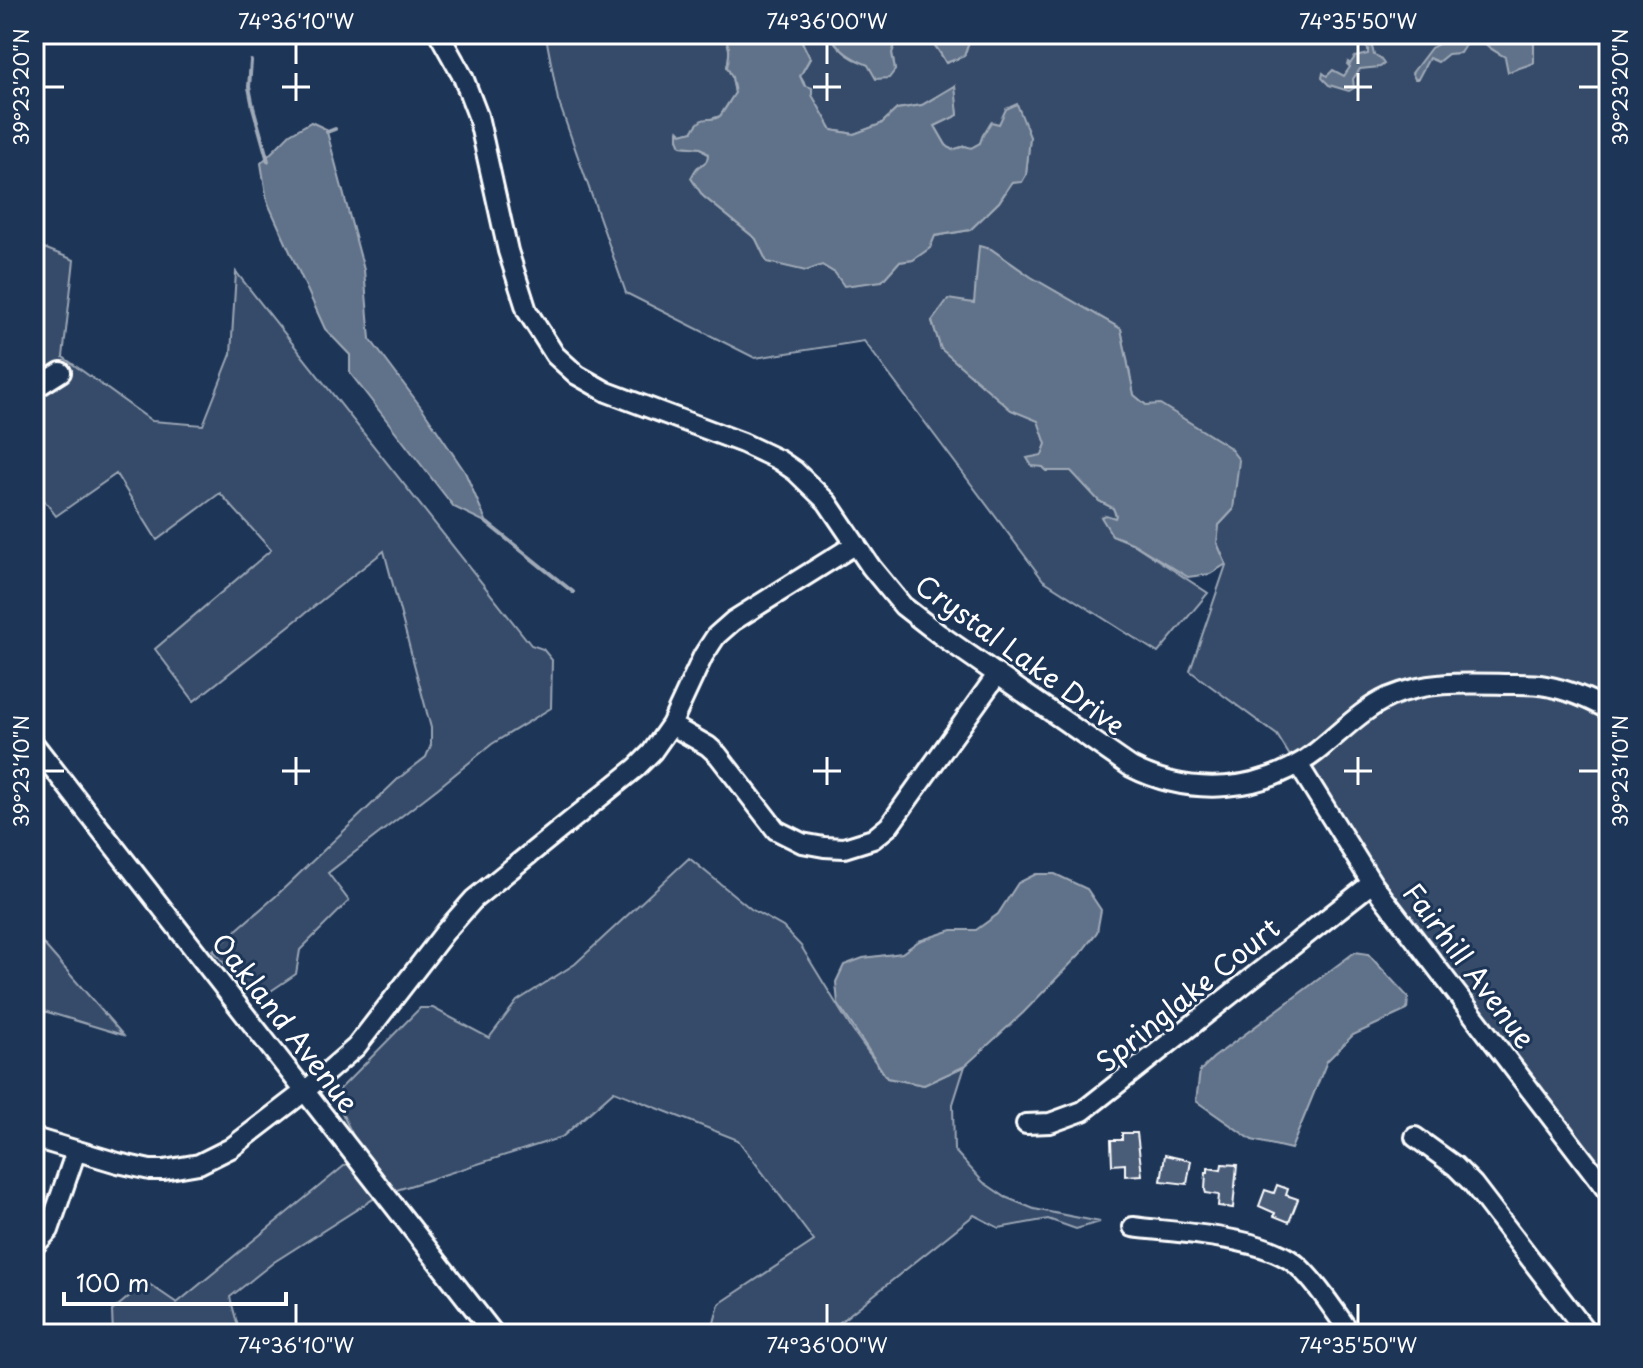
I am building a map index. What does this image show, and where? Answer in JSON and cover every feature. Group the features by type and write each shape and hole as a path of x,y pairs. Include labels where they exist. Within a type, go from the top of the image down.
{"street":[{"name":"Crystal Lake Drive","path":"439,34 463,77 478,116 508,251 527,311 555,355 577,375 607,392 743,443 779,460 818,492 903,606 1131,767 1158,779 1203,787 1235,786 1266,778 1298,764 1377,704 1402,693 1450,683 1542,685 1569,692 1609,710"},
{"path":"34,389 61,372"},
{"path":"34,1138 150,1170 199,1164 231,1148 356,1047 474,899 652,752 671,725 703,656 716,636 733,621 856,544"},
{"path":"671,725 718,755 776,830 802,843 844,848 873,839 889,826 997,675"},
{"name":"Oakland Avenue","path":"34,744 494,1334"},
{"name":"Fairhill Avenue","path":"1298,764 1372,883 1609,1193"},
{"name":"Springlake Court","path":"1026,1124 1050,1123 1083,1111 1372,883"},
{"path":"1415,1137 1455,1166 1473,1184 1588,1334"},
{"path":"34,1246 49,1230 76,1151"},
{"path":"1133,1227 1233,1240 1277,1253 1296,1264 1351,1334"}],"shaded area":[{"path":"530,34 722,35 728,46 727,67 735,93 720,116 693,131 682,134 679,131 681,146 701,148 708,155 691,178 703,196 756,239 767,262 822,265 835,273 882,281 899,262 913,260 935,236 970,230 999,202 1012,183 1022,181 1026,175 1030,137 999,125 983,135 980,143 971,148 965,146 952,150 935,126 958,115 954,86 922,105 897,109 881,124 854,134 832,130 800,76 810,59 802,42 809,34 830,34 849,56 895,70 892,53 896,42 914,36 932,42 946,63 964,56 972,34 1166,34 1211,43 1225,34 1609,34 1609,1207 1460,1005 1388,915 1277,735 1190,671 1226,565 1217,543 1219,525 1233,510 1146,405 1134,395 1121,329 1031,277 991,249 974,303 932,321 941,349 1011,410 1039,421 1046,444 1042,455 1043,467 1047,471 1071,470 1099,501 1113,508 1116,515 1112,535 1132,543 1208,593 1158,653 1043,580 864,341 755,358 626,293 558,100 547,42"},
{"path":"718,34 809,34 802,42 810,58 800,76 804,85 812,88 812,95 832,130 854,134 881,124 897,109 922,105 955,86 958,115 935,126 952,150 965,146 971,148 980,143 991,122 999,124 1006,109 1017,104 1030,137 1026,175 1022,182 1011,183 999,202 970,230 935,236 930,248 913,260 899,262 882,281 844,286 835,273 822,265 806,271 767,262 756,239 703,196 691,178 706,161 708,154 701,148 681,146 678,139 678,131 682,134 693,131 700,121 720,116 735,93 727,67 728,43"},
{"path":"830,34 951,34 956,39 959,34 972,34 964,56 946,63 926,38 914,36 896,42 892,53 895,70 889,78 876,79 868,65 846,53"},
{"path":"1355,34 1373,34 1370,38 1374,55 1384,64 1360,69 1353,79 1354,88 1349,91 1329,85 1322,78 1323,73 1327,76 1333,70 1344,76 1350,67 1348,62 1350,64 1355,57 1368,54 1368,49"},
{"path":"1442,34 1463,34 1465,45 1460,53 1448,54 1438,62 1429,58 1418,79 1415,79 1412,73 1431,48 1440,43"},
{"path":"1480,34 1534,34 1534,63 1508,72 1505,57 1487,45"},
{"path":"311,122 327,132 364,270 370,339 465,472 487,523 454,507 350,373 350,355 325,329 267,201 261,163 290,134"},
{"path":"34,244 74,260 63,357 152,421 203,425 231,354 236,272 531,645 543,649 552,660 551,708 492,744 328,873 349,901 300,950 296,974 256,1001 213,950 276,896 399,778 426,757 431,745 431,728 384,551 194,701 155,649 271,550 220,493 157,540 116,474 56,516 34,487"},
{"path":"979,246 991,249 1031,277 1121,329 1134,395 1146,405 1160,404 1229,447 1239,460 1233,510 1219,525 1217,543 1226,564 1210,574 1188,577 1132,543 1112,535 1101,517 1115,518 1113,508 1099,501 1071,471 1047,471 1043,467 1032,466 1027,458 1042,455 1046,444 1038,421 1011,410 941,349 932,321 948,299 974,303"},
{"path":"689,858 751,909 783,927 801,946 853,1031 887,1078 924,1085 965,1066 953,1104 954,1150 983,1182 1005,1197 1034,1209 1100,1222 1076,1229 1048,1219 999,1228 974,1215 825,1334 711,1334 719,1304 814,1241 738,1140 614,1091 562,1137 378,1196 274,1262 230,1297 240,1334 113,1334 112,1311 146,1282 177,1303 361,1152 336,1101 339,1090 420,1008 433,1008 489,1038 517,1001 575,964"},
{"path":"1036,874 1055,874 1087,889 1101,910 1097,932 1023,1013 965,1066 924,1085 887,1078 838,1004 836,982 844,965 863,958 902,953 919,941 952,930 976,930 998,914 1018,883"},
{"path":"34,933 123,1035 34,1008"},
{"path":"1355,952 1368,954 1408,997 1407,1010 1353,1035 1327,1061 1291,1149 1252,1140 1196,1101 1200,1071 1213,1058"}],"building":[{"path":"1122,1133 1137,1133 1142,1175 1125,1176 1125,1164 1112,1165 1111,1140 1122,1140"},
{"path":"1165,1155 1191,1161 1187,1184 1161,1181"},
{"path":"1222,1164 1237,1165 1233,1208 1218,1206 1219,1195 1206,1193 1205,1190 1208,1168 1221,1170"},
{"path":"1277,1185 1288,1189 1286,1195 1298,1199 1289,1222 1259,1206 1265,1190 1274,1193"}],"waterway":[{"path":"251,61 249,87 268,161"},
{"path":"327,132 335,129"},
{"path":"487,523 573,592"}]}
